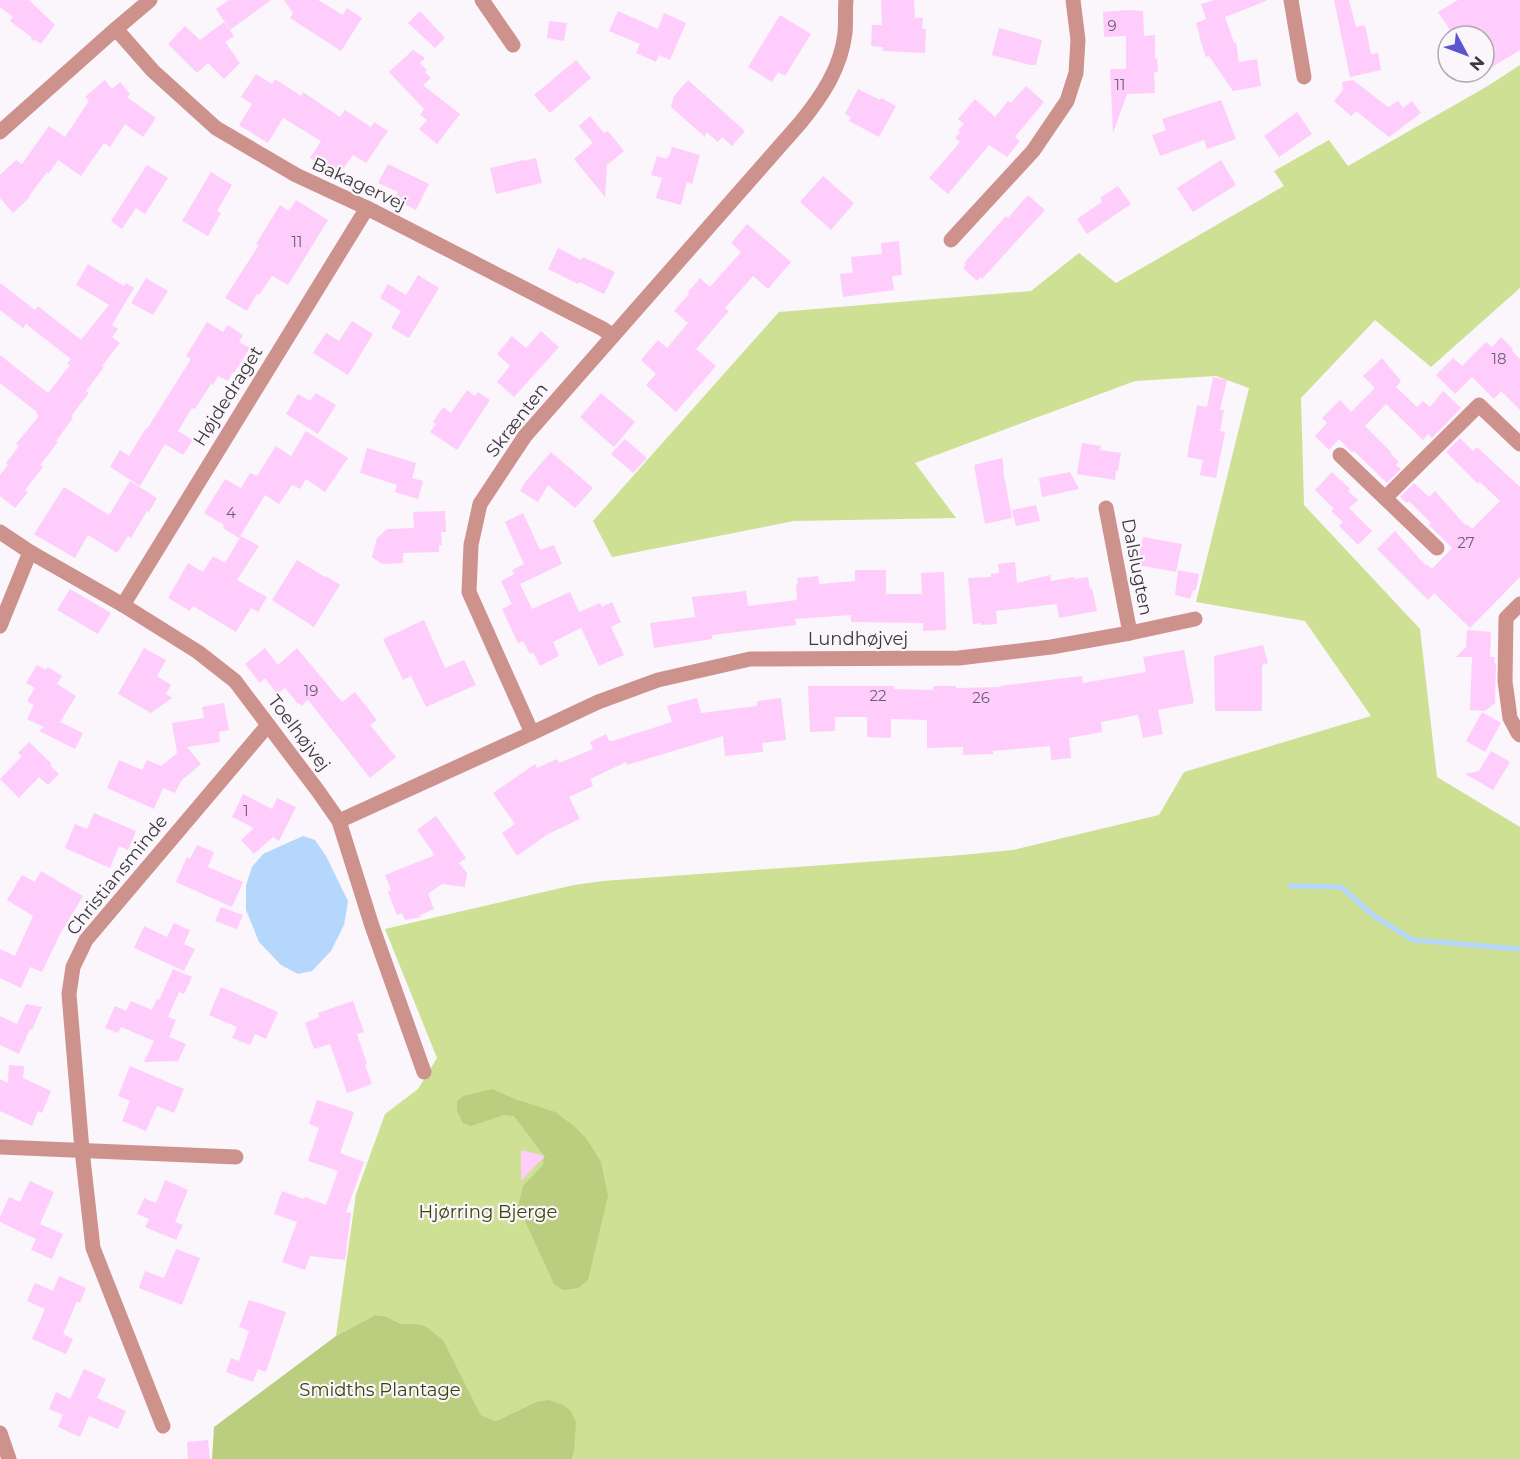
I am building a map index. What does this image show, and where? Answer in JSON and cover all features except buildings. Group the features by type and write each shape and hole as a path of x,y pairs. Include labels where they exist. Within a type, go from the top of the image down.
{"street":[{"path":"0,132 150,0"},
{"path":"482,0 513,45"},
{"name":"Skrænten","path":"532,733 469,592 471,545 480,504 525,436 801,122 825,91 841,54 845,33 846,0"},
{"path":"951,240 1033,151 1067,101 1076,73 1078,40 1073,0"},
{"path":"1292,0 1305,77"},
{"name":"Bakagervej","path":"116,28 153,70 216,129 296,175 367,208 613,336"},
{"name":"Højdedraget","path":"123,605 367,208"},
{"path":"1385,498 1479,405 1520,444"},
{"path":"1340,455 1437,549"},
{"name":"Dalslugten","path":"1106,508 1130,633"},
{"name":"Toelhøjvej","path":"0,532 198,652 236,681 339,821 372,927 424,1072"},
{"path":"0,626 30,552"},
{"path":"1520,604 1506,618 1506,681 1510,718 1520,735"},
{"name":"Lundhøjvej","path":"532,733 598,702 658,680 750,658 959,658 1051,647 1195,619"},
{"name":"Christiansminde","path":"163,1426 93,1248 69,994 73,967 86,940 268,725"},
{"path":"339,821 532,733"},
{"path":"0,1147 236,1157"},
{"path":"0,1433 9,1459"}],"green space":[{"name":"Hjørring Bjerge","path":"1520,65 1520,288 1431,367 1375,320 1301,398 1304,505 1420,629 1437,777 1520,827 1520,1459 572,1459 574,1452 536,1402 496,1421 481,1415 444,1341 417,1324 401,1324 385,1316 375,1315 336,1336 356,1194 385,1114 418,1089 437,1058 385,929 574,885 603,881 1013,850 1159,815 1184,772 1371,716 1305,621 1196,602 1249,388 1216,376 1135,381 915,463 956,518 794,521 612,557 593,521 779,312 1031,291 1079,253 1116,283 1284,186 1274,171 1329,140 1348,166 1491,84 1496,84 1496,81"},
{"path":"492,1089 555,1112 586,1138 601,1162 608,1196 588,1280 578,1288 563,1290 554,1284 518,1206 523,1186 543,1165 544,1156 514,1116 504,1115 471,1126 463,1123 457,1111 457,1101 463,1096"},
{"name":"Smidths Plantage","path":"375,1315 385,1316 401,1324 425,1326 444,1341 481,1415 496,1421 536,1402 549,1400 563,1405 571,1411 576,1422 572,1459 212,1459 214,1427 336,1336"}],"water":[{"path":"303,836 315,840 326,856 348,901 344,925 331,951 312,971 298,974 281,965 259,942 246,910 246,885 252,867 263,854"}],"waterway":[{"path":"1290,886 1341,887 1374,916 1413,940 1520,949"}]}
